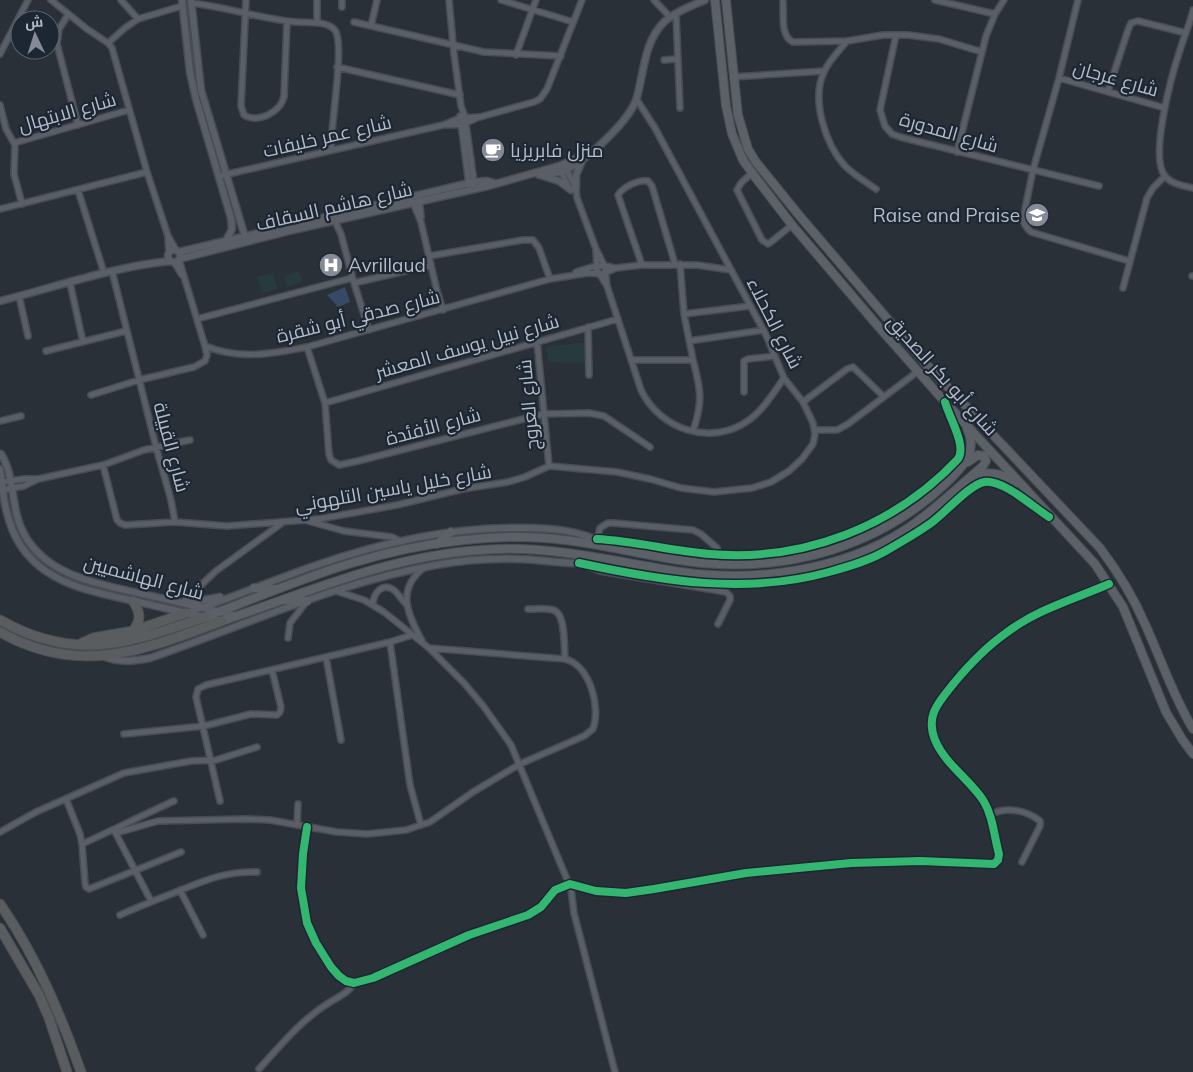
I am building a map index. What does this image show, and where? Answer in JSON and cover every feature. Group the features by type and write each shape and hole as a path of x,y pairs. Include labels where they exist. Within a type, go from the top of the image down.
{"highway":[{"path":"133,601 139,610 140,616 139,622 133,631"},
{"path":"80,645 93,638 133,631 186,613"},
{"path":"0,632 30,646 56,653 103,656 149,648 221,616"},
{"path":"0,620 30,635 58,643 80,645 115,644 134,641 205,617"},
{"path":"0,904 27,947 49,991 59,1012 81,1072"},
{"path":"0,928 20,960 49,1018 67,1072"}],"main road":[{"name":"شارع أبو بكر الصديق","path":"715,0 729,122 736,146 752,174 792,225 917,372 1087,554 1123,606 1166,712 1193,754"},
{"name":"شارع أبو بكر الصديق","path":"726,0 738,115 748,148 768,178 926,364 1100,548 1121,577 1133,598 1176,700 1193,729"},
{"path":"957,472 967,460 971,447 970,434 962,420"},
{"path":"205,617 237,616 369,570 456,552 538,549 682,572 720,576 760,574 815,567 847,558 878,545 904,530 924,516 985,464 985,459 984,456 976,456 919,506 896,522 840,548 806,557 766,563 731,565 702,563 552,539 525,537 474,539 436,544 352,563 278,590 221,616"},
{"path":"966,480 981,474 992,473 1003,476 1022,486"},
{"path":"436,544 451,532"},
{"path":"254,588 278,590"},
{"path":"282,599 307,601"}],"street":[{"path":"0,54 28,0"},
{"path":"51,0 68,15 108,43 114,53 147,172 174,256 184,277 205,346"},
{"path":"121,0 138,20"},
{"path":"246,0 242,110 244,115 249,118 271,113 282,104 287,21"},
{"path":"317,0 317,23"},
{"path":"342,0 342,7"},
{"path":"371,26 377,0"},
{"path":"449,0 453,46 472,186"},
{"path":"501,0 573,22"},
{"path":"516,55 536,0"},
{"name":"شارع عمر خليفات","path":"443,125 464,124 480,117 526,105 540,98 547,89 582,0"},
{"path":"654,0 673,16 678,59 680,108"},
{"name":"شارع هاشم السقاف","path":"527,175 537,176 563,168 583,160 593,151 622,122 637,100 649,47 657,31 673,16 704,0"},
{"path":"935,0 995,14"},
{"path":"957,152 982,52 995,14 1004,0"},
{"path":"1078,0 1059,78 1033,170 1023,220 1028,230 1129,261"},
{"path":"226,241 232,229 232,224 206,110 198,65 191,2 287,21 317,23 333,28 338,42 331,149"},
{"path":"784,2 785,34 788,40 796,42 847,41 896,35 931,38 982,52"},
{"path":"108,43 125,28 138,20 182,3 196,99 245,237"},
{"path":"1193,10 1165,108 1159,153 1160,164 1165,176 1174,182 1193,188"},
{"path":"68,15 59,29 57,44 78,125"},
{"path":"1108,90 1131,23 1138,21 1186,33"},
{"path":"354,22 484,52 561,56"},
{"name":"شارع المدورة","path":"896,35 880,110 885,126 892,134 957,152 1099,186"},
{"path":"847,41 824,71 818,98 821,117 828,137 845,166 876,189"},
{"path":"664,60 678,59"},
{"path":"190,65 198,65"},
{"path":"337,67 460,95"},
{"path":"733,77 824,71"},
{"name":"شارع عرجان","path":"1059,78 1108,90 1165,108"},
{"name":"شارع الكحلاء","path":"637,100 655,128 764,330 784,378 803,402 815,430"},
{"path":"0,105 3,130 14,143 16,151 14,174 22,204"},
{"name":"شارع الابتهال","path":"14,143 129,110"},
{"name":"شارع عمر خليفات","path":"222,175 443,125 463,118 480,117"},
{"name":"شارع هاشم السقاف","path":"174,256 293,230 472,186 495,183 563,168 593,151"},
{"path":"573,189 576,175 583,160"},
{"path":"563,168 578,198 596,249 604,264 606,286"},
{"path":"0,209 147,172"},
{"path":"752,174 741,183 737,190 762,240 768,244 792,225"},
{"path":"537,176 554,179 573,189"},
{"path":"1123,288 1147,198 1153,188 1165,176"},
{"path":"642,265 618,195 624,189 643,180 649,182 652,186 678,264 684,314 701,401 693,431"},
{"path":"78,190 104,273"},
{"path":"416,199 431,265 444,310"},
{"path":"337,218 353,280 369,330"},
{"name":"شارع هاشم السقاف","path":"0,301 226,241 337,218"},
{"path":"429,256 522,240 533,240 539,248 550,279"},
{"path":"596,249 598,274 606,286 641,390 653,409 668,422 693,431 709,432 724,430 749,420 762,408 784,378"},
{"name":"شارع صدقي أبو شقرة","path":"205,346 221,353 244,355 267,354 307,347 444,310 596,264 604,264 616,268"},
{"path":"616,268 678,264 731,270"},
{"path":"197,319 353,280 431,265"},
{"name":"شارع صدقي أبو شقرة","path":"558,277 606,273 616,268"},
{"name":"شارع القبيلة","path":"112,271 175,522"},
{"path":"70,282 83,342"},
{"path":"19,296 28,336"},
{"path":"684,314 750,306"},
{"name":"شارع نبيل يوسف المعشر","path":"325,403 618,319"},
{"path":"588,327 589,375"},
{"path":"689,341 764,330"},
{"path":"46,351 126,331"},
{"name":"شارع العروج","path":"538,341 549,466"},
{"name":"شارع القبيلة","path":"91,395 140,380 194,367 203,363 207,355 205,346"},
{"name":"شارع الأفئدة","path":"307,347 325,403 329,454 331,460 339,464 358,461 543,414 589,413 604,416 650,447"},
{"path":"744,392 744,361 775,356"},
{"path":"631,360 693,360"},
{"path":"803,402 847,369 853,367 884,397"},
{"path":"549,466 624,473 690,490 735,491 761,486 780,477 802,459 810,449 814,440 815,430 828,431 841,428 917,372"},
{"path":"0,421 21,416"},
{"path":"3,490 103,465 156,447 190,440"},
{"name":"شارع الهاشميين","path":"1,456 10,480 17,516 24,533 34,548 50,563 66,572 96,583 202,608 221,616"},
{"name":"شارع خليل ياسين التلهوني","path":"103,465 120,524 175,522 227,526 308,521 397,505 463,488 508,482 525,477 549,466"},
{"name":"شارع الهاشميين","path":"0,469 7,514 14,533 25,552 49,573 72,585 94,593 205,617"},
{"path":"2,482 10,480 38,480"},
{"path":"308,521 344,531 392,537 402,542"},
{"path":"183,603 216,571 282,523"},
{"path":"597,539 600,528 608,523 614,523 694,530 717,548"},
{"path":"186,613 336,559 370,549 451,532 532,528 567,532 597,539 612,549"},
{"path":"579,563 602,558"},
{"path":"103,656 127,661 150,658 335,591 378,578 426,567 459,562 503,559 536,559 579,563 600,571 726,592 730,596 730,600 718,624"},
{"path":"406,604 411,583 417,574 426,567"},
{"path":"307,827 301,888 307,923 316,943 331,966 339,976 346,981 354,983 373,978 475,932 528,915 541,907 555,890 570,884 596,891 626,893 746,873 851,863 920,861 991,865 996,862 999,854 990,815 981,797 937,744 931,724 934,710 969,666 1006,632 1060,604 1109,584"},
{"path":"373,605 376,593 381,589 387,588 395,591 406,604 411,620 424,644"},
{"path":"335,591 357,597 373,605 430,648 464,683 511,745 570,884 573,894 574,913 615,1072"},
{"path":"183,603 234,595"},
{"path":"288,638 290,623 307,601"},
{"path":"528,610 553,610 559,613 562,618 565,659"},
{"path":"220,801 196,696 198,689 206,685 390,642 412,635"},
{"path":"390,642 410,785 421,826"},
{"path":"82,844 115,832 166,820 270,820 307,827 367,834 393,833 421,826 442,816 473,792 520,764 587,735 594,726 594,708 588,678 578,665 565,659 430,648"},
{"path":"326,657 341,740"},
{"path":"124,734 204,726 251,714 273,716 279,714 281,708 272,670"},
{"path":"0,832 36,812 130,771 191,761 210,760 257,747"},
{"path":"66,799 80,834 87,888 95,887 181,852"},
{"path":"115,832 136,818 174,801"},
{"path":"297,825 298,804"},
{"path":"990,815 1012,810 1022,812 1040,821 1040,826 1022,862"},
{"path":"115,832 151,901"},
{"path":"120,915 218,875 257,872"},
{"path":"180,890 203,935"},
{"path":"259,1069 311,1014 344,994 354,983"}],"shaded area":[{"name":"Avrillaud","path":"333,255 340,270 328,275 322,259"}],"green space":[{"path":"299,271 303,281 287,287 284,277"},
{"path":"273,273 278,289 262,293 257,277"},
{"path":"588,342 587,363 548,362 546,347"}],"water":[{"path":"345,287 350,302 338,307 327,295"}],"cycle path":[{"path":"597,539 696,553 745,555 779,552 845,535 876,521 905,504 933,483 958,459 960,453 959,439 945,402"},
{"path":"579,563 641,575 704,583 767,583 798,579 868,560 882,553 926,527 971,488 984,482 992,482 1009,489 1049,517"},
{"path":"307,827 301,888 307,923 316,943 331,967 346,981 354,983 373,978 469,935 528,915 541,907 555,890 570,884 596,891 626,893 746,873 851,863 920,861 994,864 998,860 999,854 989,813 977,792 939,749 932,731 935,709 943,696 972,663 1006,633 1043,611 1109,584"}],"place":[{"name":"منزل فابريزيا","path":"493,150"},
{"name":"Raise and Praise","path":"1037,215"},
{"name":"Avrillaud","path":"331,265"}]}
